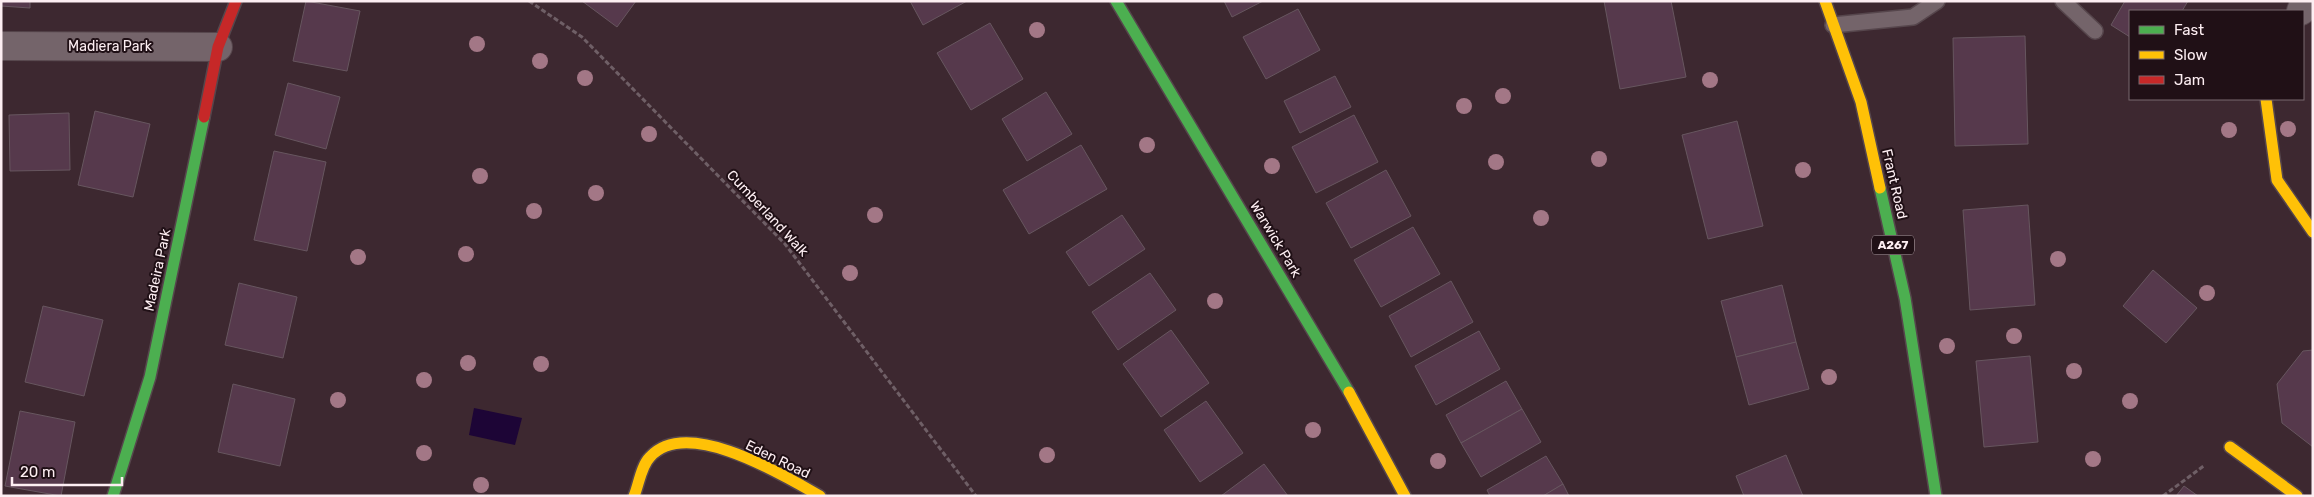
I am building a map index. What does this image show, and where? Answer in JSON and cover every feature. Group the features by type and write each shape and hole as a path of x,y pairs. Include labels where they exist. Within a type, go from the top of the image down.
{"street":[{"name":"Madeira Park","path":"113,496 150,378 218,47 236,1"},
{"name":"Warwick Park","path":"1116,1 1342,379 1405,496"},
{"name":"Frant Road","path":"1825,1 1861,102 1903,289 1936,496"},
{"name":"Madiera Park","path":"1,46 218,47"},
{"path":"2266,100 2277,180 2313,232"},
{"name":"Eden Road","path":"634,496 650,456 666,444 689,442 748,458 820,496"},
{"path":"2230,447 2297,496"}],"lane":[{"path":"1833,25 1913,17 1937,1"},
{"path":"2063,1 2094,31"}],"path":[{"name":"Cumberland Walk","path":"529,1 582,37 785,244 976,496"},
{"path":"2163,496 2230,447"}],"shaded area":[{"path":"474,408 522,418 515,445 469,435"}],"building":[{"path":"1,1 30,1 30,8 1,6"},
{"path":"306,1 360,11 347,71 293,61"},
{"path":"582,1 636,1 617,27"},
{"path":"910,1 967,1 923,25"},
{"path":"1224,1 1263,1 1232,17"},
{"path":"1604,1 1671,1 1686,77 1620,89"},
{"path":"2125,1 2188,1 2183,10 2129,10 2129,36 2111,25"},
{"path":"1298,9 1320,50 1266,79 1243,37"},
{"path":"990,23 1023,79 971,110 937,53"},
{"path":"2025,36 2028,144 1955,146 1953,38"},
{"path":"1335,76 1351,107 1300,133 1284,101"},
{"path":"288,83 340,97 326,149 275,135"},
{"path":"1046,92 1072,134 1027,161 1002,119"},
{"path":"95,111 150,124 133,197 78,185"},
{"path":"69,113 70,170 10,171 9,115"},
{"path":"1354,115 1378,162 1316,193 1292,147"},
{"path":"1737,121 1763,226 1708,239 1682,135"},
{"path":"1081,145 1107,189 1029,234 1003,190"},
{"path":"274,151 326,162 307,251 254,240"},
{"path":"1386,170 1411,216 1351,248 1326,203"},
{"path":"2028,205 2035,305 1970,310 1963,210"},
{"path":"1122,215 1145,249 1089,286 1066,252"},
{"path":"1413,227 1440,274 1381,307 1354,260"},
{"path":"2153,270 2197,308 2166,343 2123,306"},
{"path":"1150,273 1176,310 1118,350 1092,312"},
{"path":"1451,281 1473,322 1411,357 1389,316"},
{"path":"239,283 297,297 283,358 225,345"},
{"path":"1782,285 1796,342 1736,357 1721,301"},
{"path":"43,306 103,320 84,396 25,382"},
{"path":"1171,330 1209,383 1161,417 1123,364"},
{"path":"1479,331 1500,369 1436,405 1415,366"},
{"path":"1796,342 1809,389 1749,405 1736,357"},
{"path":"2313,350 2313,447 2282,423 2277,384 2303,351"},
{"path":"2030,356 2038,442 1984,447 1976,361"},
{"path":"1506,381 1522,409 1461,443 1446,415"},
{"path":"233,384 295,399 280,466 218,452"},
{"path":"1206,401 1243,453 1200,482 1164,430"},
{"path":"1522,409 1541,442 1481,477 1461,443"},
{"path":"20,411 75,422 61,496 5,486"},
{"path":"1786,455 1803,496 1744,496 1736,476"},
{"path":"1546,456 1563,484 1543,496 1490,496 1487,490"},
{"path":"1264,464 1288,496 1221,496"},
{"path":"1563,484 1569,496 1543,496"},
{"path":"2184,486 2198,496 2176,496"}],"traffic: fast":[{"path":"1116,1 1349,392"},
{"path":"113,496 150,377 204,117"},
{"path":"1880,188 1905,298 1936,496"}],"traffic: slow":[{"path":"1825,1 1861,102 1880,188"},
{"path":"2266,100 2277,180 2313,232"},
{"path":"1349,392 1405,496"},
{"path":"634,496 642,470 650,457 666,446 687,443 710,446 735,453 783,475 820,496"},
{"path":"2230,447 2297,496"}],"traffic: jam":[{"path":"204,117 218,47 236,1"}]}
